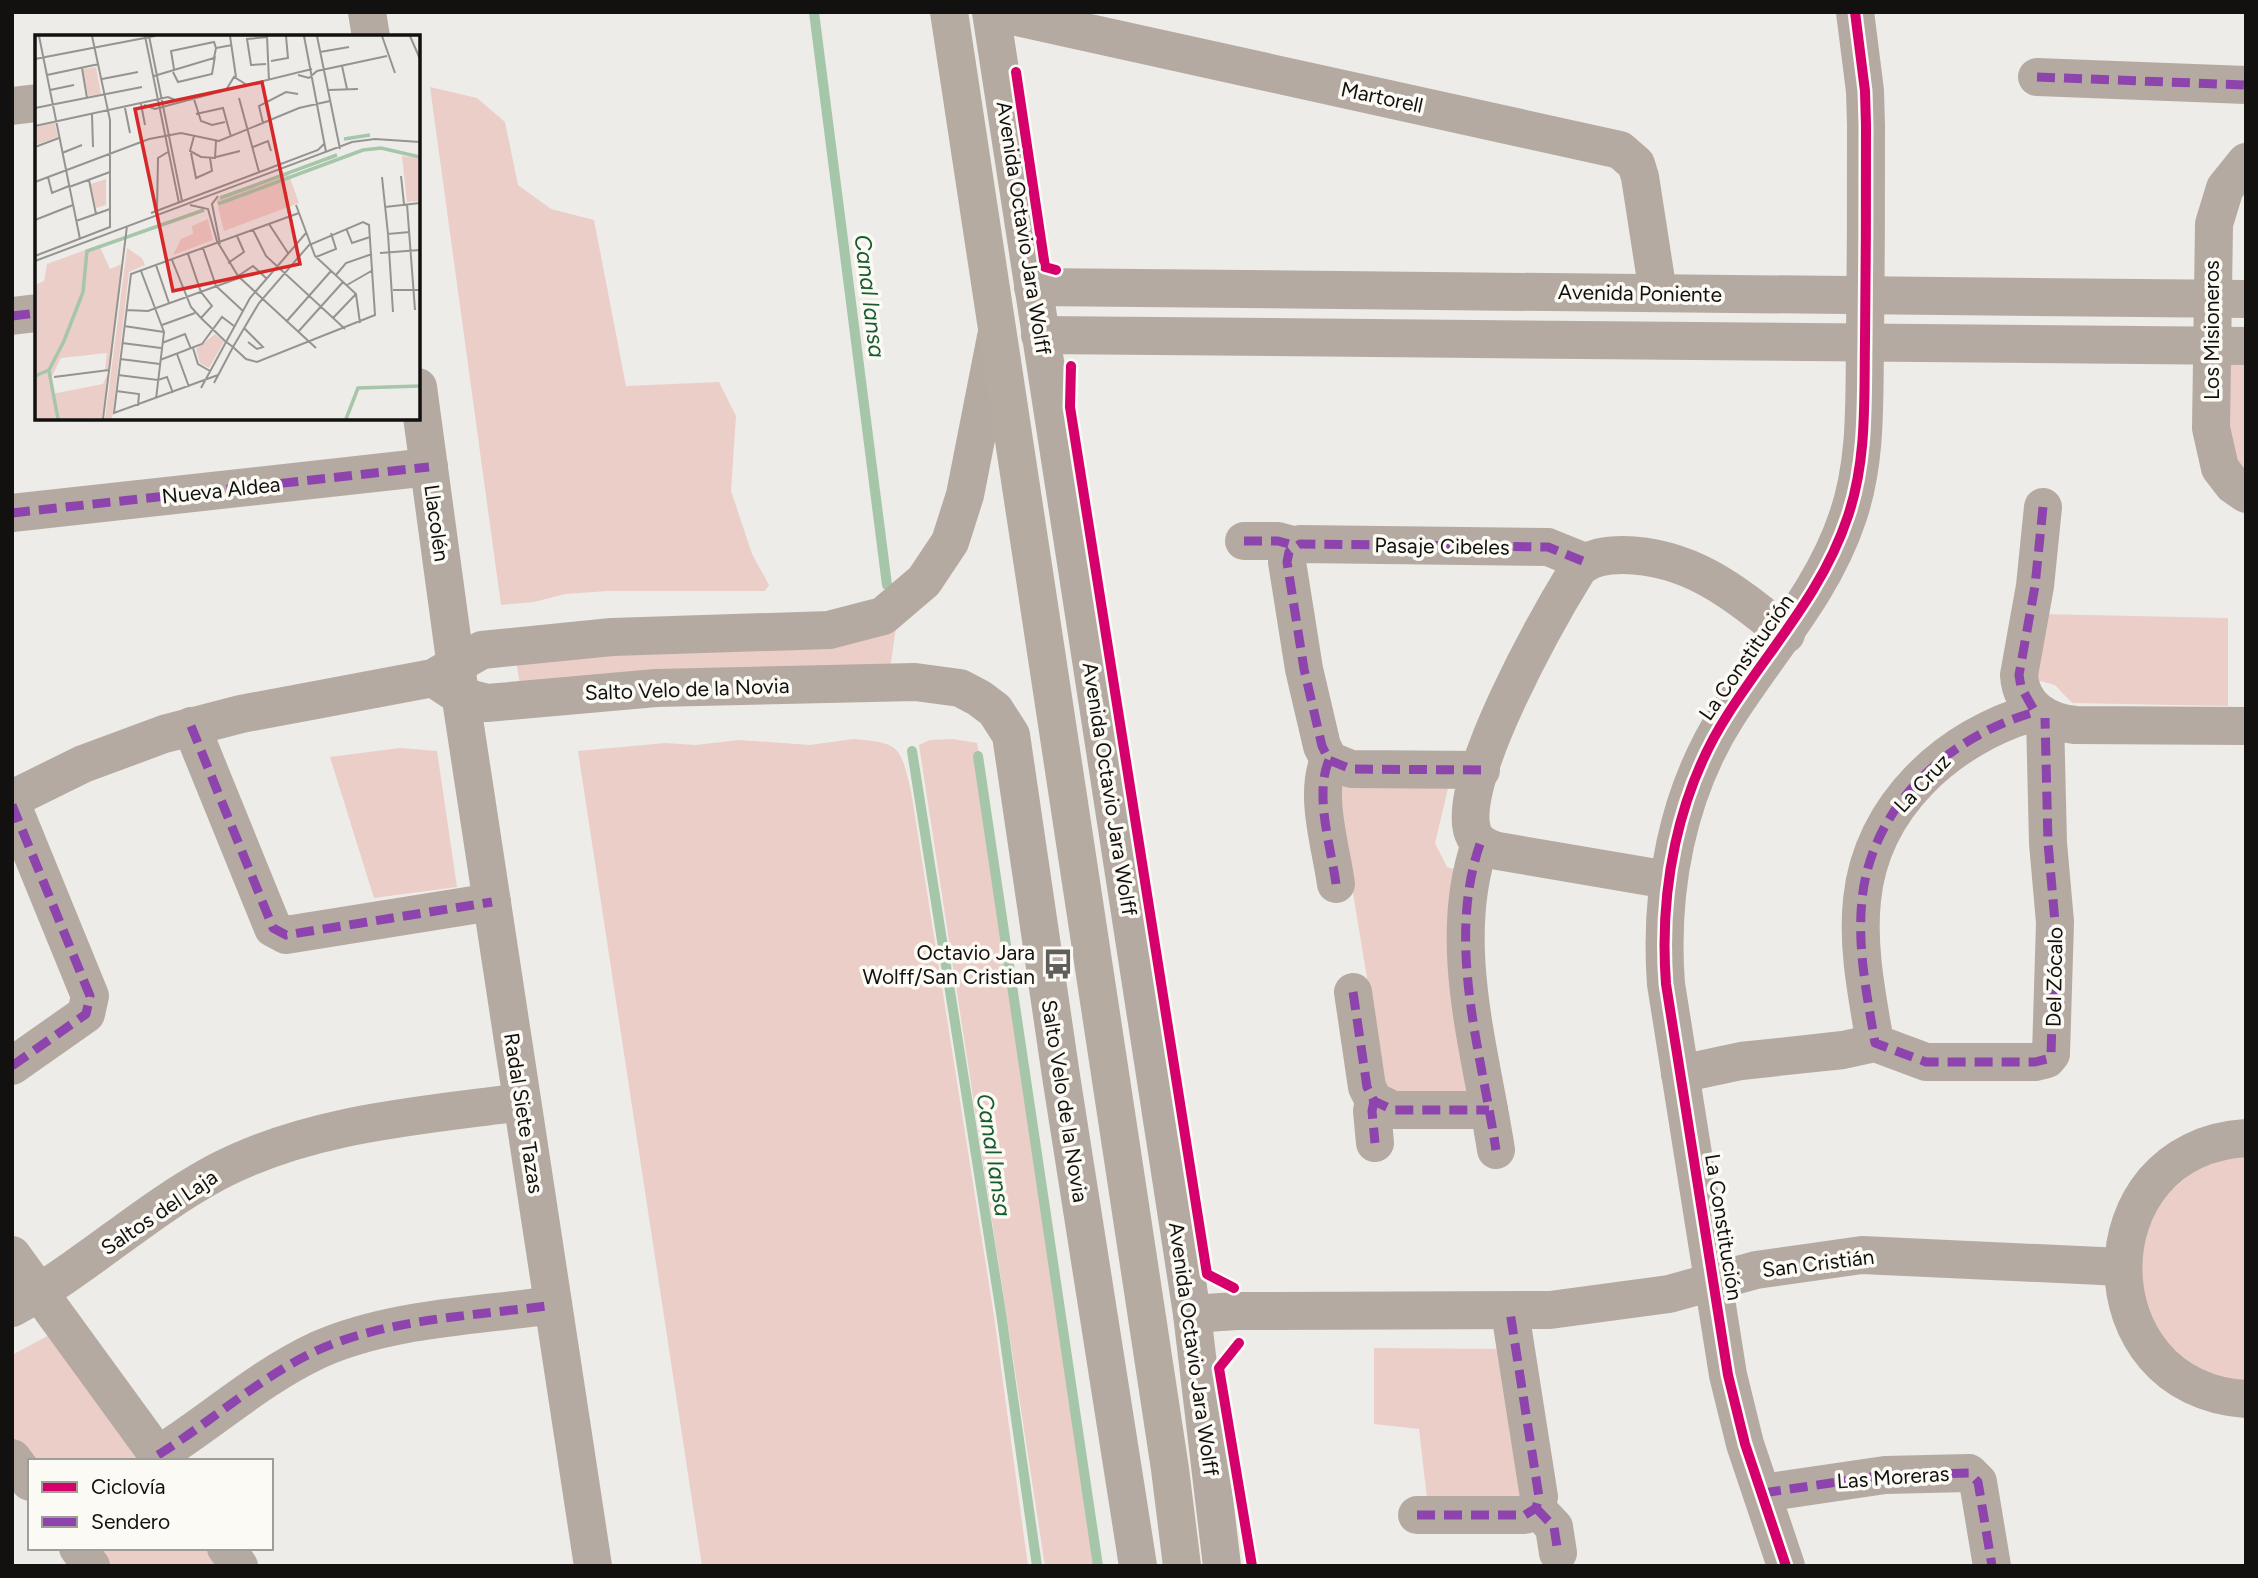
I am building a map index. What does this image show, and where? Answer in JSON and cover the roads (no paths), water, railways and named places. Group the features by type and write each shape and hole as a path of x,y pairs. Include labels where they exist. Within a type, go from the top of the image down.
{"main road":[{"name":"Avenida Octavio Jara Wolff","path":"949,12 1170,1469 1182,1566"},
{"name":"Avenida Octavio Jara Wolff","path":"1163,1566 1161,1506 1170,1469"}],"street":[{"path":"367,12 371,35"},
{"name":"Avenida Octavio Jara Wolff","path":"993,12 1040,335 1192,1314 1222,1566"},
{"name":"Martorell","path":"993,12 1620,150 1636,164 1640,177 1658,293"},
{"name":"La Constitución","path":"1786,1566 1734,1400 1680,1074 1664,955 1668,880 1687,801 1716,733 1786,634 1825,572 1850,513 1864,427 1866,295 1866,91 1855,12"},
{"path":"2037,77 2246,85"},
{"path":"12,106 35,103"},
{"name":"Los Misioneros","path":"2246,162 2225,188 2214,224 2229,299 2228,346 2214,449 2227,478 2246,494"},
{"name":"Avenida Poniente","path":"1033,287 2229,299"},
{"path":"12,316 35,313"},
{"name":"Salto Velo de la Novia","path":"12,799 106,754 191,726 451,675 482,650 612,637 829,630 883,616 923,581 950,542 965,495 998,327"},
{"path":"1040,335 2228,346"},
{"name":"Llacolén","path":"420,402 451,675"},
{"name":"Nueva Aldea","path":"12,513 429,467"},
{"name":"Del Zócalo","path":"1875,1043 1926,1062 2035,1062 2047,1059 2051,1054 2055,922 2040,715 2021,687 2019,675 2035,586 2043,507"},
{"name":"Pasaje Cibeles","path":"1244,541 1278,541 1296,545 1548,547 1585,562"},
{"path":"1296,545 1289,552 1287,562 1304,669 1322,746 1329,760 1351,769 1481,770"},
{"path":"1668,880 1497,851 1480,844 1471,825 1481,770 1522,665 1556,605 1585,562 1625,555 1657,557 1681,563 1725,586 1786,634"},
{"name":"Salto Velo de la Novia","path":"451,675 486,703 656,688 915,682 960,688 995,710 1011,735 1061,1076 1139,1566"},
{"name":"Radal Siete Tazas","path":"451,675 492,902 593,1566"},
{"name":"La Cruz","path":"1875,1043 1864,977 1860,925 1867,872 1883,829 1906,795 1948,754 1989,727 2040,715 2076,725 2246,726"},
{"path":"191,726 278,933 286,935 492,902"},
{"path":"1329,760 1324,778 1325,811 1336,884"},
{"path":"12,805 90,996 86,1014 12,1066"},
{"path":"1480,844 1469,879 1466,939 1474,1019 1496,1150"},
{"path":"1353,992 1367,1087 1374,1101 1372,1111 1376,1143"},
{"path":"1680,1074 1769,1057 1843,1050 1875,1043"},
{"name":"Saltos del Laja","path":"26,1300 184,1191 270,1148 363,1125 522,1101"},
{"path":"1374,1101 1393,1110 1489,1110"},
{"path":"2246,1138 2199,1149 2183,1157 2155,1181 2134,1212 2124,1242 2122,1267 2128,1311 2152,1353 2180,1378 2196,1387 2213,1394 2246,1399"},
{"path":"12,1255 26,1300 160,1458 273,1375 319,1350 397,1328 553,1305"},
{"name":"San Cristián","path":"1192,1314 1236,1311 1510,1312 1574,1308 1669,1294 1713,1280 1791,1264 1873,1255 2122,1267"},
{"path":"1417,1515 1525,1515 1536,1508 1539,1497 1510,1312"},
{"path":"12,1458 28,1479"},
{"name":"Las Moreras","path":"1763,1493 1876,1475 1969,1473 1978,1482 1992,1566"},
{"path":"1536,1508 1554,1528 1558,1553"},
{"path":"79,1550 91,1566"},
{"path":"227,1550 239,1566"}],"waterway":[{"name":"Canal Iansa","path":"814,12 887,585"},
{"name":"Canal Iansa","path":"912,751 1001,1313 1037,1566"},
{"path":"978,756 1098,1566"}],"place":[{"name":"Octavio Jara Wolff/San Cristian","path":"1058,964"}]}
